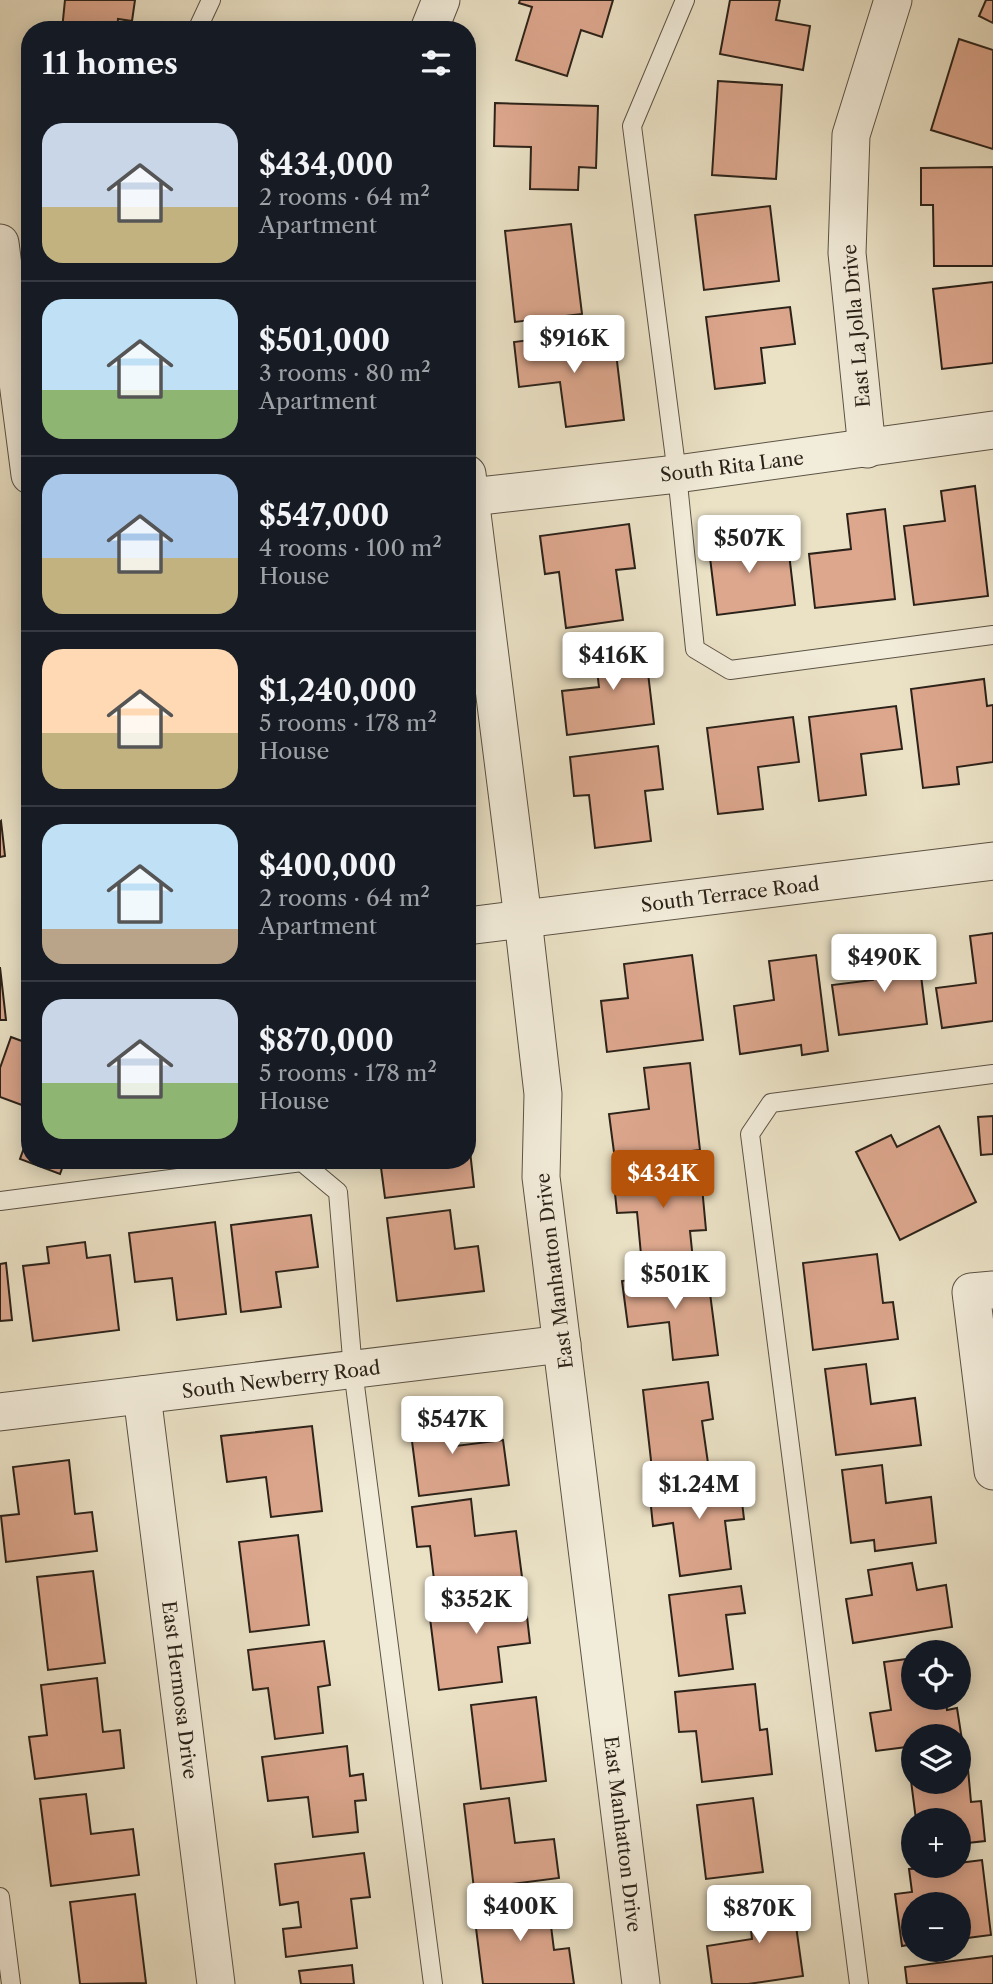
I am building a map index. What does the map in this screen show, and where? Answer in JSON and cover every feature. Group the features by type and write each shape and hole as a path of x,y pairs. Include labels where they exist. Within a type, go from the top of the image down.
{"street":[{"path":"433,21 441,0"},
{"name":"East La Jolla Drive","path":"867,449 847,253 851,135 893,0"},
{"path":"0,243 21,405"},
{"name":"South Rita Lane","path":"476,485 677,474 993,430"},
{"name":"East Manhatton Drive","path":"476,541 543,1094 541,1177 641,1984"},
{"name":"South Terrace Road","path":"476,925 993,861"},
{"path":"982,1291 993,1471"},
{"name":"South Newberry Road","path":"0,1412 562,1344"},
{"name":"East Hermosa Drive","path":"142,1395 216,1984"}],"lane":[{"path":"201,21 211,0"},
{"path":"685,0 632,126 677,474 695,649 730,670 993,635"},
{"path":"859,1984 750,1134 771,1103 993,1074"},
{"path":"0,1201 254,1169"},
{"path":"309,1169 338,1192 353,1370 433,1984"},
{"path":"0,1898 11,1984"}],"building":[{"path":"65,0 135,0 132,21 63,21"},
{"path":"520,0 613,0 602,37 581,30 567,76 516,60 532,7 519,3"},
{"path":"730,0 780,0 776,20 810,26 803,70 720,54"},
{"path":"986,0 993,0 993,23 979,16"},
{"path":"959,39 993,50 993,149 931,130"},
{"path":"718,81 782,85 776,179 712,175"},
{"path":"495,103 598,106 596,168 579,167 578,190 530,189 531,147 494,146"},
{"path":"993,167 993,266 934,266 933,205 921,205 921,168"},
{"path":"770,206 779,281 704,290 695,215"},
{"path":"571,224 582,314 515,322 505,231"},
{"path":"993,282 993,363 942,369 933,289"},
{"path":"790,307 795,344 761,348 765,383 715,389 706,317"},
{"path":"600,331 603,355 616,353 624,420 566,427 560,382 519,387 514,342"},
{"path":"975,486 988,596 914,605 904,526 945,521 941,491"},
{"path":"885,509 895,599 815,608 809,554 851,549 847,514"},
{"path":"629,524 635,568 616,570 623,620 566,628 559,572 545,574 540,536"},
{"path":"742,528 745,551 788,545 795,605 717,615 707,533"},
{"path":"644,639 654,724 567,735 562,691 599,687 594,645"},
{"path":"984,679 987,706 993,705 993,762 957,767 959,784 923,788 911,689"},
{"path":"896,706 902,749 861,754 866,795 819,801 809,717"},
{"path":"793,717 799,762 758,767 763,809 718,814 707,728"},
{"path":"658,746 663,789 645,791 651,841 595,848 589,795 574,796 570,757"},
{"path":"0,822 5,856 0,857"},
{"path":"993,933 993,1021 942,1028 936,988 976,983 970,936"},
{"path":"917,943 927,1024 839,1035 832,985 873,980 869,949"},
{"path":"692,955 703,1040 607,1052 601,1001 628,998 624,964"},
{"path":"816,955 828,1051 802,1055 801,1045 740,1054 734,1006 774,1000 769,961"},
{"path":"0,967 6,1020 0,1020"},
{"path":"11,1037 21,1041 21,1105 0,1097 0,1068"},
{"path":"690,1063 700,1150 615,1160 609,1114 649,1109 644,1068"},
{"path":"993,1116 993,1154 981,1155 978,1117"},
{"path":"939,1126 976,1202 900,1240 856,1152 891,1135 897,1147"},
{"path":"700,1165 706,1230 690,1231 693,1260 642,1265 637,1212 617,1213 613,1173"},
{"path":"47,1169 62,1169 60,1174"},
{"path":"381,1169 472,1169 474,1187 385,1198"},
{"path":"450,1210 455,1249 478,1246 484,1291 397,1301 387,1218"},
{"path":"311,1215 318,1267 276,1272 281,1307 241,1312 231,1225"},
{"path":"215,1222 226,1314 177,1320 172,1278 135,1282 129,1233"},
{"path":"85,1242 87,1258 110,1255 119,1330 33,1341 23,1266 49,1263 47,1247"},
{"path":"877,1254 883,1303 893,1302 898,1339 813,1350 803,1263"},
{"path":"6,1263 12,1320 0,1321 0,1264"},
{"path":"707,1270 718,1355 673,1360 669,1322 628,1327 622,1281"},
{"path":"866,1364 871,1404 915,1398 921,1445 836,1455 825,1369"},
{"path":"708,1382 713,1419 702,1421 708,1463 652,1469 643,1390"},
{"path":"451,1405 456,1446 503,1440 509,1485 419,1496 408,1410"},
{"path":"312,1426 322,1511 271,1517 266,1477 227,1482 221,1436"},
{"path":"69,1460 75,1514 92,1512 97,1551 6,1562 1,1516 19,1514 13,1467"},
{"path":"882,1465 886,1503 931,1497 936,1543 875,1551 874,1540 851,1543 842,1470"},
{"path":"739,1476 744,1519 725,1521 731,1569 680,1576 673,1523 653,1526 649,1487"},
{"path":"471,1499 475,1536 516,1531 522,1577 435,1588 430,1546 417,1547 412,1507"},
{"path":"298,1535 309,1625 250,1632 239,1542"},
{"path":"912,1563 917,1590 946,1585 952,1627 853,1643 846,1599 872,1595 868,1570"},
{"path":"93,1571 105,1663 48,1670 37,1577"},
{"path":"741,1586 745,1613 726,1615 733,1669 679,1676 669,1595"},
{"path":"524,1590 530,1643 498,1647 502,1682 439,1690 428,1602"},
{"path":"324,1641 330,1685 318,1687 323,1733 275,1739 268,1688 253,1690 248,1650"},
{"path":"901,1660 901,1710 957,1710 960,1724 901,1724 901,1748 876,1751 870,1713 891,1710 884,1662"},
{"path":"97,1678 103,1732 120,1730 124,1768 35,1779 29,1737 47,1735 41,1685"},
{"path":"755,1684 760,1730 767,1729 772,1774 702,1782 696,1731 679,1732 675,1692"},
{"path":"536,1697 546,1781 481,1789 471,1705"},
{"path":"347,1746 350,1776 363,1774 366,1800 355,1801 358,1832 313,1837 308,1797 268,1801 262,1757"},
{"path":"86,1794 91,1834 133,1829 139,1875 51,1886 40,1799"},
{"path":"913,1794 970,1794 971,1802 981,1801 985,1841 971,1843 971,1808 914,1808"},
{"path":"509,1798 515,1843 554,1839 559,1878 474,1889 464,1804"},
{"path":"753,1798 763,1872 706,1879 697,1805"},
{"path":"364,1853 370,1897 351,1899 357,1948 286,1957 283,1929 301,1927 298,1902 280,1905 275,1864"},
{"path":"982,1860 991,1935 971,1938 971,1892 912,1892 910,1878 971,1878 971,1861"},
{"path":"901,1893 901,1939 895,1894"},
{"path":"135,1894 146,1983 80,1984 70,1902"},
{"path":"547,1894 554,1950 569,1948 574,1984 483,1984 473,1904"},
{"path":"792,1897 803,1976 748,1984 712,1984 707,1946 752,1939 750,1921 726,1924 723,1907"},
{"path":"993,1956 993,1984 907,1984 905,1967 971,1962 971,1959"},
{"path":"352,1965 354,1984 301,1984 299,1971"}]}
